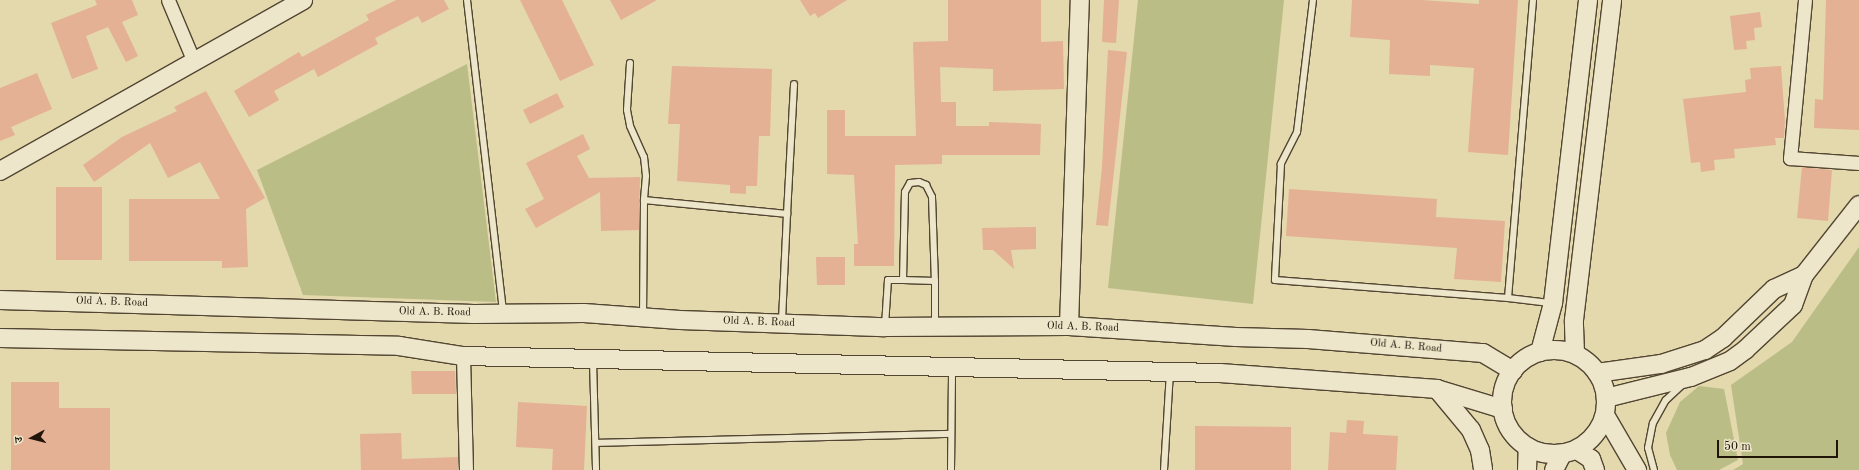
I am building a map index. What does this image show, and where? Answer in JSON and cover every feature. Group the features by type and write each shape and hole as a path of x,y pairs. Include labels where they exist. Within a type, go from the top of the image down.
{"main road":[{"path":"0,171 303,0"},
{"path":"1069,326 1080,0"},
{"path":"1540,352 1553,303 1588,0"},
{"path":"1575,354 1574,320 1612,0"},
{"path":"1605,406 1691,377 1730,361 1775,324 1793,305 1804,275 1859,205"},
{"path":"1597,373 1661,364 1705,350 1723,338 1774,289 1804,275"},
{"name":"Old A. B. Road","path":"0,300 504,314 584,314 643,318 885,327 1069,326 1236,337 1308,339 1483,353 1513,371"},
{"path":"0,338 399,346 463,356 593,360 952,366 1170,373 1220,373 1437,390 1503,408"},
{"path":"1595,470 1591,459 1569,452 1545,453 1528,447 1511,431 1503,408 1504,388 1513,371 1525,359 1540,352 1558,350 1575,354 1586,361 1597,373 1605,406 1637,470"},
{"path":"1437,390 1471,430 1480,450 1483,470"},
{"path":"1554,470 1569,452 1589,441 1599,429 1605,406"},
{"path":"1527,470 1528,447"}],"street":[{"path":"168,0 194,62"},
{"path":"1805,0 1790,158 1859,163"},
{"path":"463,356 466,470"}],"lane":[{"path":"467,0 504,314"},
{"path":"1313,0 1297,132 1281,164 1275,280 1508,298 1553,303"},
{"path":"1508,298 1533,0"},
{"path":"630,63 627,110 630,126 644,157 646,176 644,200 643,318"},
{"path":"782,324 786,214 794,84"},
{"path":"902,280 905,192 910,183 920,182 926,185 932,197 935,327"},
{"path":"644,200 786,214"},
{"path":"885,327 888,280 935,281"},
{"path":"593,360 596,470"},
{"path":"951,470 952,366"},
{"path":"1164,470 1170,373"},
{"path":"1654,470 1648,448 1653,423 1666,400 1691,377"},
{"path":"596,443 951,434"}],"green space":[{"path":"1138,0 1284,0 1253,304 1108,288"},
{"path":"467,64 496,302 303,295 257,170"},
{"path":"1859,247 1859,470 1733,470 1743,464 1731,385 1792,342"},
{"path":"1699,386 1724,389 1738,460 1719,470 1677,470 1670,455 1666,433 1680,402"}],"building":[{"path":"95,0 132,0 138,15 122,22 138,56 126,62 108,27 86,36 98,69 72,79 51,23 97,5"},
{"path":"396,0 444,0 449,9 422,23 418,16 375,38 378,44 318,77 314,69 274,91 279,100 249,117 234,91 299,52 302,57 369,20 366,15"},
{"path":"520,0 562,0 594,65 560,81"},
{"path":"610,0 657,0 621,20"},
{"path":"800,0 847,0 818,18 815,13 810,16"},
{"path":"948,0 1041,0 1041,42 1063,41 1064,89 993,91 993,69 940,67 941,102 956,102 956,126 989,126 989,122 1041,124 1040,155 942,155 942,164 895,165 894,266 854,266 854,244 858,244 854,175 827,174 827,110 845,110 845,136 916,136 913,42 948,41"},
{"path":"1104,0 1119,0 1116,43 1102,42"},
{"path":"1352,0 1422,0 1479,4 1479,0 1518,0 1508,155 1468,152 1474,68 1430,65 1430,76 1389,74 1390,40 1350,37"},
{"path":"1826,0 1859,0 1859,130 1814,128 1815,99 1823,100"},
{"path":"1760,12 1762,27 1754,28 1755,40 1746,41 1747,49 1734,50 1730,16"},
{"path":"1108,50 1127,52 1108,226 1096,225 1102,167"},
{"path":"672,66 772,69 770,136 759,136 757,186 746,186 746,194 730,193 730,185 677,181 680,124 668,124"},
{"path":"1781,66 1785,121 1784,138 1775,138 1776,145 1734,149 1735,158 1714,160 1715,170 1701,172 1700,162 1691,163 1683,99 1746,92 1745,80 1751,79 1750,68"},
{"path":"37,73 52,109 11,127 15,135 0,141 0,88"},
{"path":"206,91 265,198 246,209 248,267 222,268 222,261 129,261 129,199 220,199 200,162 168,178 150,143 94,182 83,165 122,137 177,111 174,107"},
{"path":"557,93 564,107 530,124 523,110"},
{"path":"583,134 590,149 577,156 589,178 640,177 639,230 601,231 600,192 536,228 525,209 544,199 526,163"},
{"path":"1802,167 1832,170 1828,221 1797,218"},
{"path":"56,187 102,187 102,260 56,260"},
{"path":"1289,189 1437,199 1436,217 1505,221 1501,282 1454,279 1457,248 1286,236"},
{"path":"1036,227 1036,249 1011,250 1014,269 993,250 983,250 982,228"},
{"path":"816,257 845,257 845,285 817,285"},
{"path":"411,371 455,371 456,394 412,394"},
{"path":"11,382 59,382 59,408 110,408 110,470 11,470"},
{"path":"518,402 587,406 584,470 552,470 553,449 516,447"},
{"path":"1347,420 1364,421 1363,434 1398,436 1396,470 1328,470 1330,432 1346,433"},
{"path":"1195,426 1291,427 1291,470 1195,470"},
{"path":"401,433 402,459 458,457 458,470 361,470 360,434"}]}
